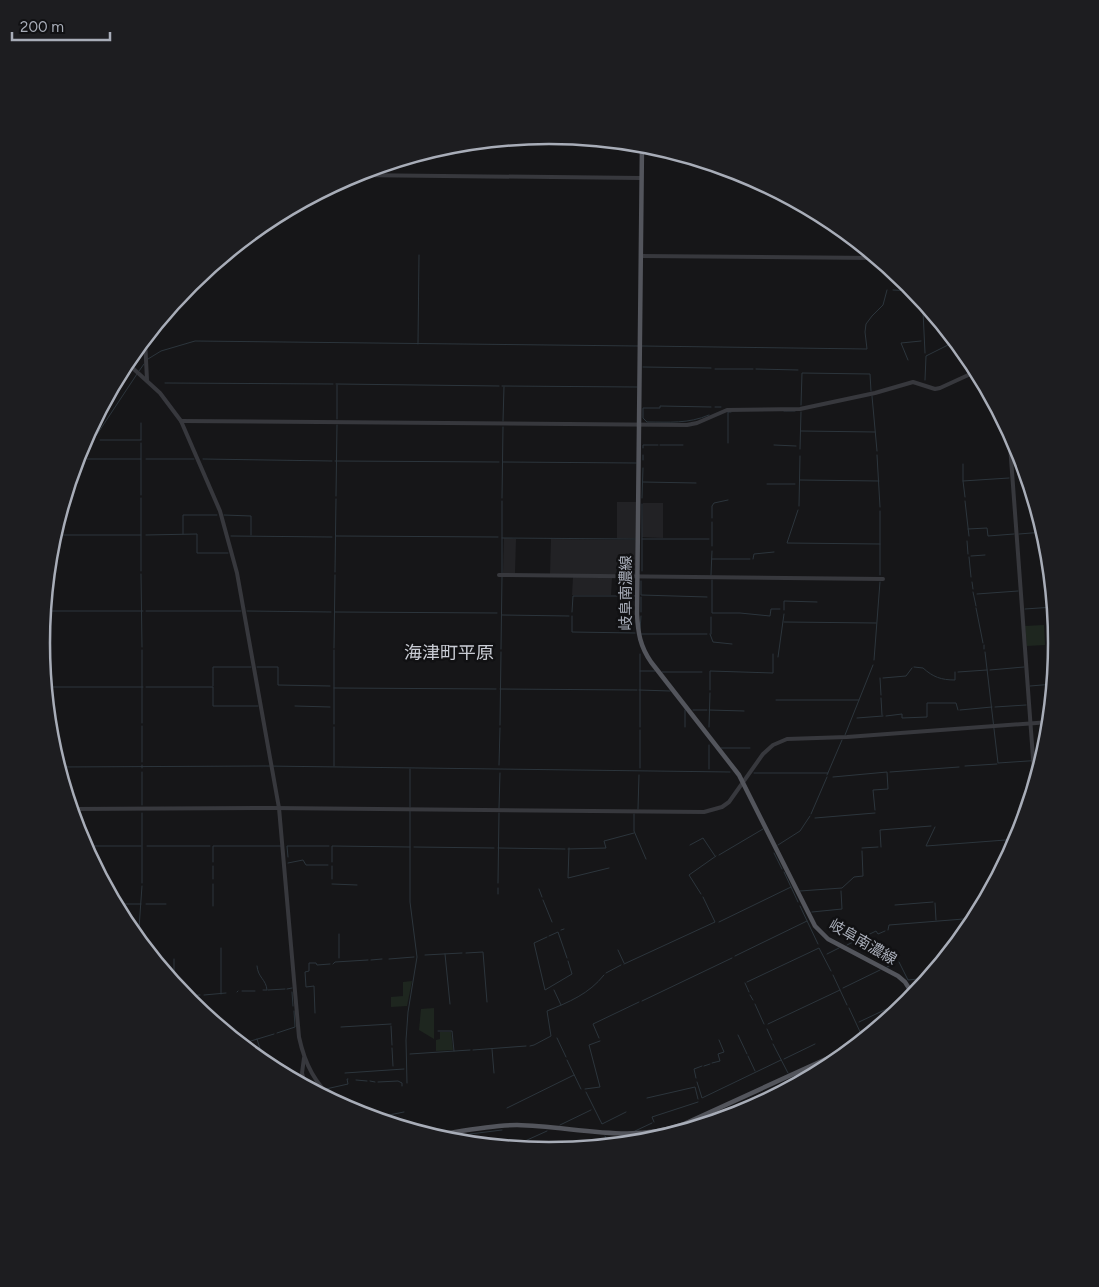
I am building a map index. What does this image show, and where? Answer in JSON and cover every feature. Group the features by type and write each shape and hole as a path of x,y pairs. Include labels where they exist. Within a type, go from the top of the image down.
{"main road":[{"name":"岐阜南濃線","path":"642,153 638,631 642,648 744,782 815,926 833,942 898,976 910,990"},
{"path":"678,1126 828,1058"},
{"path":"453,1133 509,1126 631,1134 651,1132"}],"street":[{"path":"377,175 641,178"},
{"path":"642,256 867,258"},
{"path":"146,349 147,380"},
{"path":"133,368 167,401 181,421 214,496 233,557 279,808 299,1030 304,1058 303,1077"},
{"path":"181,421 692,424 721,412 734,409 800,409 875,393 913,382 935,389 970,375"},
{"path":"1010,451 1033,766"},
{"path":"499,575 883,580"},
{"path":"79,809 279,808 704,812 722,808 729,802 763,754 773,745 788,739 847,737 1042,723"},
{"path":"304,1058 320,1087"}],"shaded area":[{"path":"617,502 637,502 637,538 617,538"},
{"path":"643,503 663,503 663,538 642,537"},
{"path":"504,538 516,539 515,573 503,573"},
{"path":"551,539 637,540 636,574 550,574"},
{"path":"573,577 612,578 611,595 572,595"},
{"path":"1044,625 1045,645 1027,646 1025,626"},
{"path":"412,981 407,1006 391,1007 391,997 403,996 403,982"},
{"path":"434,1008 434,1039 419,1030 421,1009"},
{"path":"440,1032 451,1032 453,1050 436,1051 436,1040 440,1039"}],"waterway":[{"path":"418,344 419,255"},
{"path":"642,346 867,349 866,324 883,305 887,290"},
{"path":"893,290 903,290"},
{"path":"923,312 925,353"},
{"path":"148,359 161,351 195,341 638,346"},
{"path":"908,360 901,343 921,341"},
{"path":"925,380 926,356 950,344"},
{"path":"139,371 144,364"},
{"path":"643,367 711,368"},
{"path":"715,369 753,369"},
{"path":"756,369 798,370"},
{"path":"801,405 802,373 870,374 871,391"},
{"path":"95,437 137,374"},
{"path":"165,383 333,384"},
{"path":"336,384 499,386"},
{"path":"337,385 337,419"},
{"path":"502,386 637,387"},
{"path":"503,421 504,387"},
{"path":"872,396 877,451"},
{"path":"709,415 686,421 647,422 643,418 643,408 660,408 660,406 711,407"},
{"path":"715,407 721,407"},
{"path":"784,411 795,411"},
{"path":"728,443 728,412 731,412"},
{"path":"800,449 801,412"},
{"path":"141,423 141,440"},
{"path":"336,496 337,425"},
{"path":"502,498 503,427"},
{"path":"801,431 875,432"},
{"path":"100,440 141,440"},
{"path":"141,443 141,495"},
{"path":"643,448 643,445 658,445"},
{"path":"660,445 683,445"},
{"path":"774,445 796,446"},
{"path":"643,455 643,460"},
{"path":"877,455 880,507"},
{"path":"799,506 800,456"},
{"path":"87,459 141,459"},
{"path":"146,459 194,459"},
{"path":"203,459 332,461"},
{"path":"335,461 499,462"},
{"path":"503,462 636,463"},
{"path":"963,464 965,497"},
{"path":"642,498 643,468"},
{"path":"963,481 1009,478"},
{"path":"800,480 879,481"},
{"path":"643,482 696,483"},
{"path":"767,484 795,484"},
{"path":"141,498 141,571"},
{"path":"335,572 336,499"},
{"path":"712,518 712,506 714,503 728,500"},
{"path":"502,501 502,573"},
{"path":"965,501 969,536"},
{"path":"642,504 642,571"},
{"path":"798,510 787,543 880,544"},
{"path":"880,511 880,575"},
{"path":"183,534 183,515 217,515"},
{"path":"224,515 251,516 251,535"},
{"path":"712,522 712,546"},
{"path":"968,529 987,528 988,536 1014,534"},
{"path":"1019,534 1036,533"},
{"path":"146,535 197,534 197,553 228,553"},
{"path":"62,535 141,535"},
{"path":"231,536 332,537"},
{"path":"336,536 498,537"},
{"path":"502,538 636,539"},
{"path":"642,539 709,539"},
{"path":"967,541 968,554"},
{"path":"711,575 712,551"},
{"path":"753,559 754,554 774,552"},
{"path":"971,556 985,555"},
{"path":"969,557 971,577"},
{"path":"712,559 750,559"},
{"path":"141,574 142,647"},
{"path":"334,648 335,575"},
{"path":"501,649 502,577"},
{"path":"712,580 712,613 770,616 771,609 780,609"},
{"path":"641,581 641,595 707,597"},
{"path":"874,660 880,582"},
{"path":"972,582 973,589"},
{"path":"977,594 1018,591"},
{"path":"973,592 976,606"},
{"path":"572,612 573,596 635,596"},
{"path":"641,597 641,612"},
{"path":"784,610 784,601 817,602"},
{"path":"1025,609 1048,607"},
{"path":"976,608 983,643"},
{"path":"51,611 143,611"},
{"path":"146,611 241,611"},
{"path":"247,611 331,612"},
{"path":"335,612 497,613"},
{"path":"778,657 784,614"},
{"path":"502,615 569,616"},
{"path":"572,616 572,632 635,633"},
{"path":"640,630 641,616"},
{"path":"711,617 711,634"},
{"path":"784,622 876,623"},
{"path":"641,634 707,634"},
{"path":"710,634 713,642 732,644"},
{"path":"142,650 142,723"},
{"path":"334,650 334,724"},
{"path":"500,725 501,652"},
{"path":"985,652 998,763 1035,761"},
{"path":"640,654 640,727"},
{"path":"710,690 710,671 773,673 773,654"},
{"path":"845,735 873,665"},
{"path":"213,686 213,667 251,667"},
{"path":"257,667 278,667 278,685 330,686"},
{"path":"914,667 923,668 934,676 946,679 955,680 955,672"},
{"path":"990,670 1024,667"},
{"path":"883,678 906,676 912,668"},
{"path":"958,672 987,670"},
{"path":"640,671 655,671"},
{"path":"662,672 702,672"},
{"path":"880,678 881,695"},
{"path":"1030,686 1047,685"},
{"path":"52,687 143,687"},
{"path":"146,687 213,687 213,706 258,706"},
{"path":"334,688 496,689"},
{"path":"500,689 637,690"},
{"path":"639,690 670,691"},
{"path":"709,727 710,693"},
{"path":"881,698 882,715"},
{"path":"776,700 859,700"},
{"path":"886,716 902,714 902,718 927,717 927,703 956,703 958,710"},
{"path":"995,707 1026,705"},
{"path":"295,706 330,707"},
{"path":"960,710 992,707"},
{"path":"685,710 685,727"},
{"path":"693,710 707,710"},
{"path":"709,710 744,711"},
{"path":"857,718 883,716"},
{"path":"142,726 142,762"},
{"path":"334,727 334,766"},
{"path":"499,765 500,728"},
{"path":"640,730 640,768"},
{"path":"827,775 842,740"},
{"path":"709,745 709,769"},
{"path":"721,748 750,748"},
{"path":"965,766 997,764"},
{"path":"66,767 265,766 730,772"},
{"path":"890,772 959,767"},
{"path":"410,769 410,807"},
{"path":"142,772 142,805"},
{"path":"833,777 887,772 888,789 873,790 875,810"},
{"path":"499,808 500,773"},
{"path":"754,773 828,773"},
{"path":"638,809 639,775"},
{"path":"811,814 827,777"},
{"path":"407,1083 406,1040 408,1012 417,957 410,902 410,811"},
{"path":"142,813 142,883"},
{"path":"498,883 499,813"},
{"path":"815,818 875,813"},
{"path":"634,814 634,831 646,859"},
{"path":"778,845 800,831 810,816"},
{"path":"881,847 880,830 931,826"},
{"path":"935,827 926,846 1009,840"},
{"path":"719,855 763,829"},
{"path":"568,849 606,848 604,841 634,833"},
{"path":"690,845 703,838 715,856"},
{"path":"93,846 141,846"},
{"path":"147,846 210,846"},
{"path":"213,862 213,846 281,846"},
{"path":"288,857 287,846 329,846"},
{"path":"332,862 332,846 410,847"},
{"path":"414,847 494,848"},
{"path":"862,848 878,847"},
{"path":"498,848 565,849"},
{"path":"569,848 568,878 609,868"},
{"path":"800,891 842,888 854,877 863,876 862,851"},
{"path":"774,853 782,869"},
{"path":"701,894 689,875 716,856"},
{"path":"288,863 303,860 306,865 328,865"},
{"path":"213,866 213,879"},
{"path":"332,866 332,879"},
{"path":"784,872 798,902"},
{"path":"213,884 213,906"},
{"path":"332,884 357,885"},
{"path":"139,928 142,886"},
{"path":"719,922 791,887"},
{"path":"498,888 498,894"},
{"path":"539,889 542,897"},
{"path":"812,912 842,909 841,891"},
{"path":"624,964 715,922 703,897"},
{"path":"543,900 552,922"},
{"path":"895,905 933,902"},
{"path":"935,903 936,920"},
{"path":"124,904 141,904"},
{"path":"146,904 166,904"},
{"path":"800,906 818,944"},
{"path":"888,930 889,925 966,919"},
{"path":"735,956 807,921"},
{"path":"847,945 876,931 878,934 885,931"},
{"path":"549,936 558,932 567,958"},
{"path":"339,934 339,958"},
{"path":"547,937 534,943 545,990 572,974 568,961"},
{"path":"221,948 221,994"},
{"path":"747,982 819,948 831,971"},
{"path":"827,954 839,948"},
{"path":"618,950 624,963"},
{"path":"466,953 483,952 487,1002"},
{"path":"425,955 462,953"},
{"path":"445,954 450,1004"},
{"path":"389,959 414,957"},
{"path":"642,1001 732,958"},
{"path":"174,959 174,973"},
{"path":"371,960 382,959"},
{"path":"333,964 335,962 368,960"},
{"path":"899,962 908,980 920,979"},
{"path":"315,1013 314,986 306,987 305,972 309,971 309,963 316,963 317,965 330,964"},
{"path":"887,967 895,963"},
{"path":"606,973 621,965"},
{"path":"257,966 267,990 263,990"},
{"path":"843,988 880,970"},
{"path":"530,1046 551,1036 547,1011 571,1001 592,987 604,975"},
{"path":"833,975 847,1005"},
{"path":"745,983 749,992"},
{"path":"287,989 292,988"},
{"path":"268,990 285,989"},
{"path":"554,990 561,1005"},
{"path":"768,1024 840,990"},
{"path":"242,991 255,991"},
{"path":"292,992 293,1006"},
{"path":"204,995 226,993"},
{"path":"194,995 200,995"},
{"path":"750,995 753,1000"},
{"path":"599,1038 593,1024 639,1002"},
{"path":"755,1004 764,1024"},
{"path":"859,1022 893,1006"},
{"path":"849,1008 861,1034"},
{"path":"277,1033 295,1027 294,1011"},
{"path":"341,1027 391,1024"},
{"path":"391,1026 392,1045"},
{"path":"767,1029 772,1040"},
{"path":"438,1031 452,1031 454,1051"},
{"path":"248,1042 274,1034"},
{"path":"738,1035 747,1054"},
{"path":"557,1038 566,1057"},
{"path":"257,1039 261,1051"},
{"path":"712,1063 720,1061 718,1054 724,1052 719,1040"},
{"path":"585,1089 600,1087 589,1045 600,1041"},
{"path":"773,1044 788,1073"},
{"path":"784,1059 815,1044"},
{"path":"473,1050 526,1046"},
{"path":"392,1048 393,1066"},
{"path":"492,1049 494,1073"},
{"path":"410,1054 470,1050"},
{"path":"748,1056 755,1071"},
{"path":"567,1060 581,1089"},
{"path":"697,1082 702,1098 781,1060"},
{"path":"704,1066 710,1064"},
{"path":"696,1078 694,1069 702,1066"},
{"path":"345,1073 404,1069"},
{"path":"507,1108 574,1075"},
{"path":"326,1089 348,1084 348,1079"},
{"path":"356,1080 367,1081"},
{"path":"370,1081 375,1082"},
{"path":"378,1082 398,1081 402,1083 402,1086"},
{"path":"647,1098 695,1087 698,1099"},
{"path":"586,1092 602,1124 626,1112"},
{"path":"654,1122 652,1117 698,1102"},
{"path":"560,1125 591,1110"},
{"path":"387,1115 404,1112"},
{"path":"635,1131 652,1123"},
{"path":"470,1134 502,1130"},
{"path":"522,1142 547,1131"},
{"path":"605,1136 607,1140"}],"district":[{"name":"海津町平原","path":"449,653"}]}
